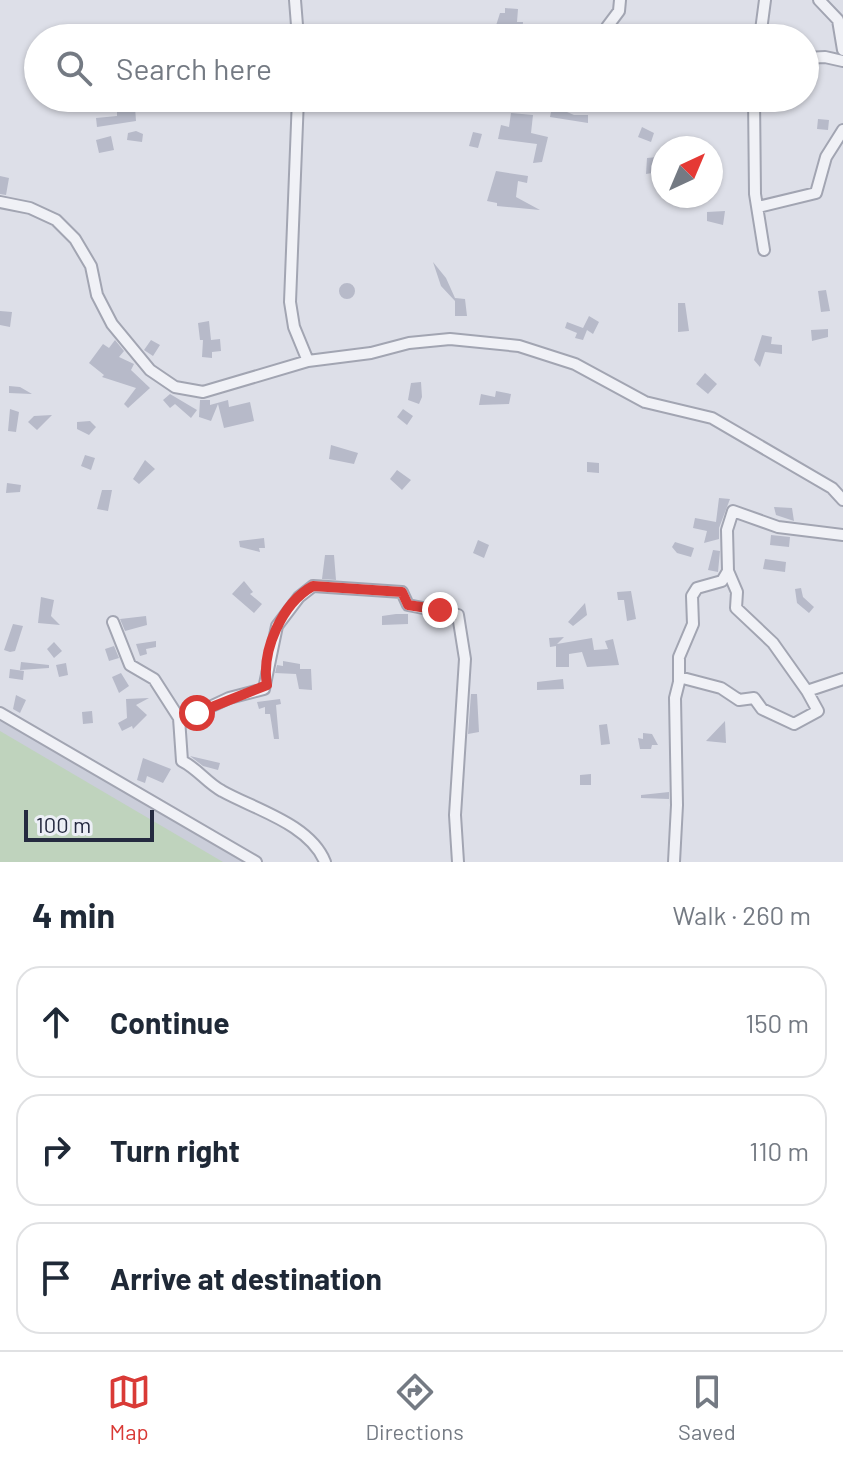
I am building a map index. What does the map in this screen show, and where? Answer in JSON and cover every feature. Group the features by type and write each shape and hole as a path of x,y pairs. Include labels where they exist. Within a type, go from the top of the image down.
{"street":[{"path":"295,0 297,24"},
{"path":"609,24 619,11 620,0"},
{"path":"762,24 765,0"},
{"path":"819,0 838,20 843,50"},
{"path":"819,57 843,61"},
{"path":"297,112 290,302 294,327 308,361"},
{"path":"755,112 758,207 764,250"},
{"path":"758,207 816,193 826,157 843,130"},
{"path":"0,202 30,208 56,220 75,239 91,266 97,295 112,324 150,370 175,387 203,392 308,361 450,339 548,353 645,402 726,425 832,488 843,500"},
{"path":"679,677 721,688 739,700 754,698 762,709 794,724 818,711 773,643 735,606 737,592 728,571 727,530 731,512 778,527 843,535"},
{"path":"674,862 677,805 675,698 679,657 693,624 692,596 697,588 722,581 728,571"},
{"path":"180,721 229,698 267,685 268,662 277,626 299,597 313,586 402,592 408,605 458,615 465,659 455,815 458,862"},
{"path":"113,622 130,665 154,679 180,721 182,761 199,769 220,790 272,813 319,850 325,862"},
{"path":"807,691 843,679"},
{"path":"0,713 256,862"}],"shaded area":[{"path":"0,709 263,862 0,862"}],"green space":[{"path":"0,731 223,862 0,862"}],"building":[{"path":"505,8 518,9 517,22 523,24 496,24 500,13 505,13"},
{"path":"117,112 135,112 136,121 97,127 96,118 117,116"},
{"path":"551,112 588,115 588,123 550,117"},
{"path":"511,113 533,115 531,133 548,137 542,162 533,163 537,144 498,139 501,125 509,127"},
{"path":"818,119 829,120 828,130 817,129"},
{"path":"642,127 654,133 651,142 638,137"},
{"path":"136,131 143,134 142,142 127,140 128,133"},
{"path":"473,132 482,134 478,148 469,146"},
{"path":"111,136 114,150 99,153 96,140"},
{"path":"647,158 651,158 651,173 646,174"},
{"path":"496,171 528,176 527,183 518,181 516,197 540,210 497,206 497,203 487,201"},
{"path":"0,176 9,178 6,195 0,194"},
{"path":"725,211 723,225 707,221 707,212"},
{"path":"433,262 446,278 455,298 465,299 467,316 455,316 455,301 441,286"},
{"path":"347,283 355,291 347,299 339,291"},
{"path":"826,290 830,311 821,312 818,291"},
{"path":"678,303 685,303 689,331 678,332"},
{"path":"0,311 12,312 10,327 0,325"},
{"path":"589,316 599,322 593,334 587,330 583,340 575,338 577,333 565,328 567,322 583,328"},
{"path":"209,321 211,340 220,339 221,351 212,352 212,358 202,357 203,340 200,340 198,323"},
{"path":"828,329 828,337 812,341 811,330"},
{"path":"762,335 772,337 771,344 782,345 782,354 765,352 760,367 754,360"},
{"path":"115,340 124,351 119,357 134,364 131,370 150,388 128,408 124,404 136,388 102,377 104,375 89,363 103,344 109,348"},
{"path":"151,340 160,345 153,356 144,350"},
{"path":"705,373 717,384 708,394 696,384"},
{"path":"421,382 419,404 408,400 411,383"},
{"path":"9,386 20,387 32,394 9,393"},
{"path":"496,391 511,394 509,404 479,405 481,394 495,397"},
{"path":"170,394 197,410 191,418 175,404 170,408 163,400"},
{"path":"200,400 210,400 210,405 228,400 229,407 250,402 254,421 224,428 218,404 211,421 199,417"},
{"path":"10,409 19,412 16,432 8,431"},
{"path":"403,409 413,416 407,425 397,417"},
{"path":"52,415 37,430 28,422 34,416"},
{"path":"90,421 96,427 89,435 77,429 77,422"},
{"path":"331,445 358,453 354,464 329,459"},
{"path":"85,455 95,458 91,470 81,466"},
{"path":"145,460 155,469 139,484 133,479"},
{"path":"587,462 599,463 599,473 587,472"},
{"path":"397,470 411,480 402,490 390,479"},
{"path":"7,483 21,485 20,492 6,493"},
{"path":"102,490 112,490 108,511 97,509"},
{"path":"719,498 730,499 719,528 719,539 704,543 707,531 693,528 695,518 716,522"},
{"path":"774,507 792,508 794,521 776,515"},
{"path":"771,535 790,537 789,547 770,545"},
{"path":"264,538 265,548 259,548 260,552 240,547 239,541"},
{"path":"478,540 489,545 484,558 473,553"},
{"path":"675,542 694,548 691,557 677,553 672,547"},
{"path":"713,550 720,551 718,572 708,570"},
{"path":"325,555 334,555 336,580 322,579"},
{"path":"765,559 786,562 785,572 763,569"},
{"path":"244,581 253,592 250,594 262,604 254,613 232,594"},
{"path":"801,588 803,597 814,607 809,613 797,603 795,589"},
{"path":"631,591 636,619 627,621 624,600 618,600 617,592"},
{"path":"41,597 54,600 51,616 60,625 38,623"},
{"path":"585,603 587,615 573,626 568,622"},
{"path":"408,614 408,624 382,625 382,616"},
{"path":"146,616 147,625 125,631 120,619"},
{"path":"13,624 23,626 15,651 10,652 4,650"},
{"path":"564,637 557,644 592,638 594,650 608,649 605,641 613,639 619,665 587,667 582,652 569,654 569,667 556,667 556,646 550,647 549,638"},
{"path":"156,641 156,647 146,649 147,654 140,656 136,644"},
{"path":"54,642 62,651 54,658 47,649"},
{"path":"114,646 119,658 109,661 105,649"},
{"path":"283,661 300,664 300,669 311,669 312,690 299,689 296,674 275,673 277,665 283,666"},
{"path":"21,662 49,665 49,668 20,670"},
{"path":"66,663 68,675 59,677 56,665"},
{"path":"10,669 24,671 23,680 9,678"},
{"path":"121,673 129,686 119,693 112,677"},
{"path":"563,679 564,689 537,690 537,682"},
{"path":"471,694 477,694 479,732 468,734"},
{"path":"16,695 26,700 20,713 13,709"},
{"path":"149,698 136,705 147,715 133,729 132,726 122,731 118,723 127,718 126,699"},
{"path":"280,699 281,704 276,705 279,739 274,739 270,714 265,714 265,707 259,709 257,702"},
{"path":"92,711 93,723 83,724 82,712"},
{"path":"725,721 726,743 706,741"},
{"path":"607,724 610,744 601,745 599,725"},
{"path":"643,733 652,734 658,745 640,749 638,738 643,739"},
{"path":"190,756 220,763 218,770 203,766"},
{"path":"143,758 171,769 163,783 147,776 145,783 137,780"},
{"path":"591,774 591,785 580,785 580,775"},
{"path":"669,792 669,799 641,798 641,795"}],"route":[{"path":"197,713 236,695 264,689 277,626 306,589 313,586 402,592 407,605 440,610"}]}
